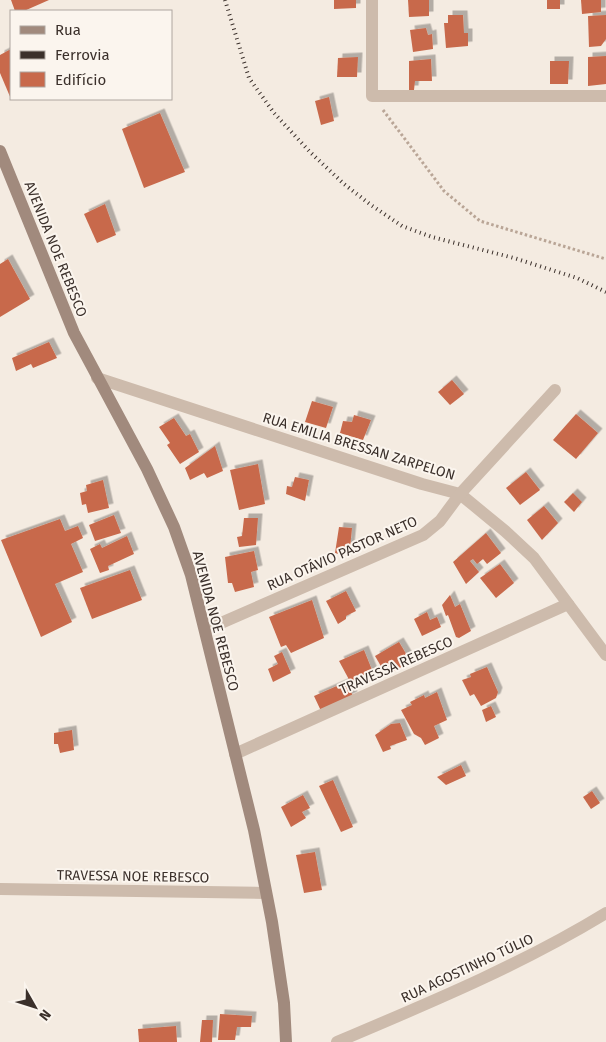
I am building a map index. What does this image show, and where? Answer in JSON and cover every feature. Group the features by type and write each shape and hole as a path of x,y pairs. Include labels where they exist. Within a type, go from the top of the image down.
{"main road":[{"name":"AVENIDA NOE REBESCO","path":"0,151 74,333 97,378 130,434 174,527 191,575 254,830 284,1003 286,1042"}],"street":[{"path":"372,0 372,96 606,96"},
{"name":"RUA EMILIA BRESSAN ZARPELON","path":"97,378 422,484 460,494 534,558 606,655"},
{"name":"RUA OTÁVIO PASTOR NETO","path":"205,630 423,534 440,521 460,494 555,390"},
{"name":"TRAVESSA REBESCO","path":"235,754 568,604"},
{"name":"TRAVESSA NOE REBESCO","path":"0,889 266,893"},
{"name":"RUA AGOSTINHO TÚLIO","path":"337,1042 443,997 565,938 606,913"}],"path":[{"path":"372,96 444,191 480,221 606,259"}],"building":[{"path":"11,0 49,0 26,10 15,10"},
{"path":"334,0 356,0 356,8 334,9"},
{"path":"408,0 429,0 429,16 409,17"},
{"path":"547,0 560,0 560,9 547,9"},
{"path":"581,0 601,0 601,12 582,14"},
{"path":"448,15 463,15 464,33 468,33 468,46 446,48 444,23 448,23"},
{"path":"606,15 606,39 601,46 589,47 588,16"},
{"path":"426,28 428,35 432,34 433,49 413,52 410,30"},
{"path":"10,50 10,97 0,73 0,55"},
{"path":"606,56 606,84 588,86 588,57"},
{"path":"358,57 357,77 337,77 338,58"},
{"path":"431,59 432,81 415,81 414,90 409,90 409,61"},
{"path":"550,61 569,61 568,84 550,84"},
{"path":"329,97 334,121 321,125 315,101"},
{"path":"160,113 185,172 144,188 122,129"},
{"path":"105,204 116,235 97,243 84,214"},
{"path":"8,259 30,299 0,317 0,264"},
{"path":"49,342 57,358 33,368 31,364 16,371 12,358"},
{"path":"452,380 464,394 450,405 438,392"},
{"path":"312,401 333,407 326,428 305,422"},
{"path":"576,414 598,433 576,459 553,440"},
{"path":"354,415 371,420 363,440 340,433 343,421 352,422"},
{"path":"174,418 186,436 190,434 199,452 180,464 167,445 170,443 159,427"},
{"path":"215,446 223,471 207,478 204,473 190,480 185,468"},
{"path":"258,464 265,504 239,510 230,470"},
{"path":"526,472 540,490 520,505 506,488"},
{"path":"295,477 309,480 305,501 286,494 287,486 292,487"},
{"path":"103,480 109,508 88,513 86,504 82,505 80,493 87,491 86,485"},
{"path":"573,493 582,502 574,512 564,502"},
{"path":"544,506 558,523 542,540 527,520"},
{"path":"114,515 121,533 95,541 89,525"},
{"path":"244,518 258,518 256,545 239,547 237,537 242,536"},
{"path":"60,519 65,531 78,526 83,538 71,544 83,572 55,584 72,622 41,637 1,540"},
{"path":"339,527 352,528 350,548 343,547 342,555 335,553"},
{"path":"486,533 501,553 487,564 483,559 477,564 473,559 470,561 479,572 466,584 453,562"},
{"path":"127,536 134,554 108,566 109,570 100,573 90,549 100,544 102,548"},
{"path":"254,551 258,570 251,572 254,587 235,592 232,583 228,583 225,557"},
{"path":"500,564 514,583 496,598 480,578"},
{"path":"130,570 142,600 92,619 80,588"},
{"path":"346,591 356,611 346,616 346,619 338,624 326,601"},
{"path":"450,595 455,607 460,604 471,631 459,638 456,637 442,605"},
{"path":"312,600 324,638 291,653 286,645 281,647 269,617"},
{"path":"427,612 430,620 437,617 441,627 422,636 414,619"},
{"path":"399,642 411,662 386,675 375,656"},
{"path":"364,650 376,680 353,687 339,661"},
{"path":"282,652 291,673 273,682 268,669 278,664 274,656"},
{"path":"487,667 498,692 496,698 481,706 474,694 470,696 462,680 471,677 470,674"},
{"path":"346,682 353,696 321,711 314,696"},
{"path":"437,692 447,720 434,726 439,738 425,745 421,738 414,734 401,710 412,705 410,702 424,695 425,698"},
{"path":"491,706 496,717 486,722 482,710"},
{"path":"400,723 407,740 390,746 391,749 383,752 375,735 391,724"},
{"path":"72,730 74,750 60,753 58,744 54,744 54,733"},
{"path":"461,765 466,776 446,785 437,777"},
{"path":"333,780 353,827 341,832 319,786"},
{"path":"592,791 600,803 591,809 583,797"},
{"path":"303,795 310,808 302,812 306,818 291,827 281,807"},
{"path":"315,852 322,890 304,893 296,855"},
{"path":"220,1014 252,1016 251,1027 237,1027 235,1040 218,1040"},
{"path":"202,1020 213,1020 212,1042 200,1042"},
{"path":"176,1026 177,1042 139,1042 138,1029"}],"railway":[{"path":"225,0 249,78 274,113 310,152 344,184 371,205 402,226 432,237 514,258 577,278 606,292"}]}
